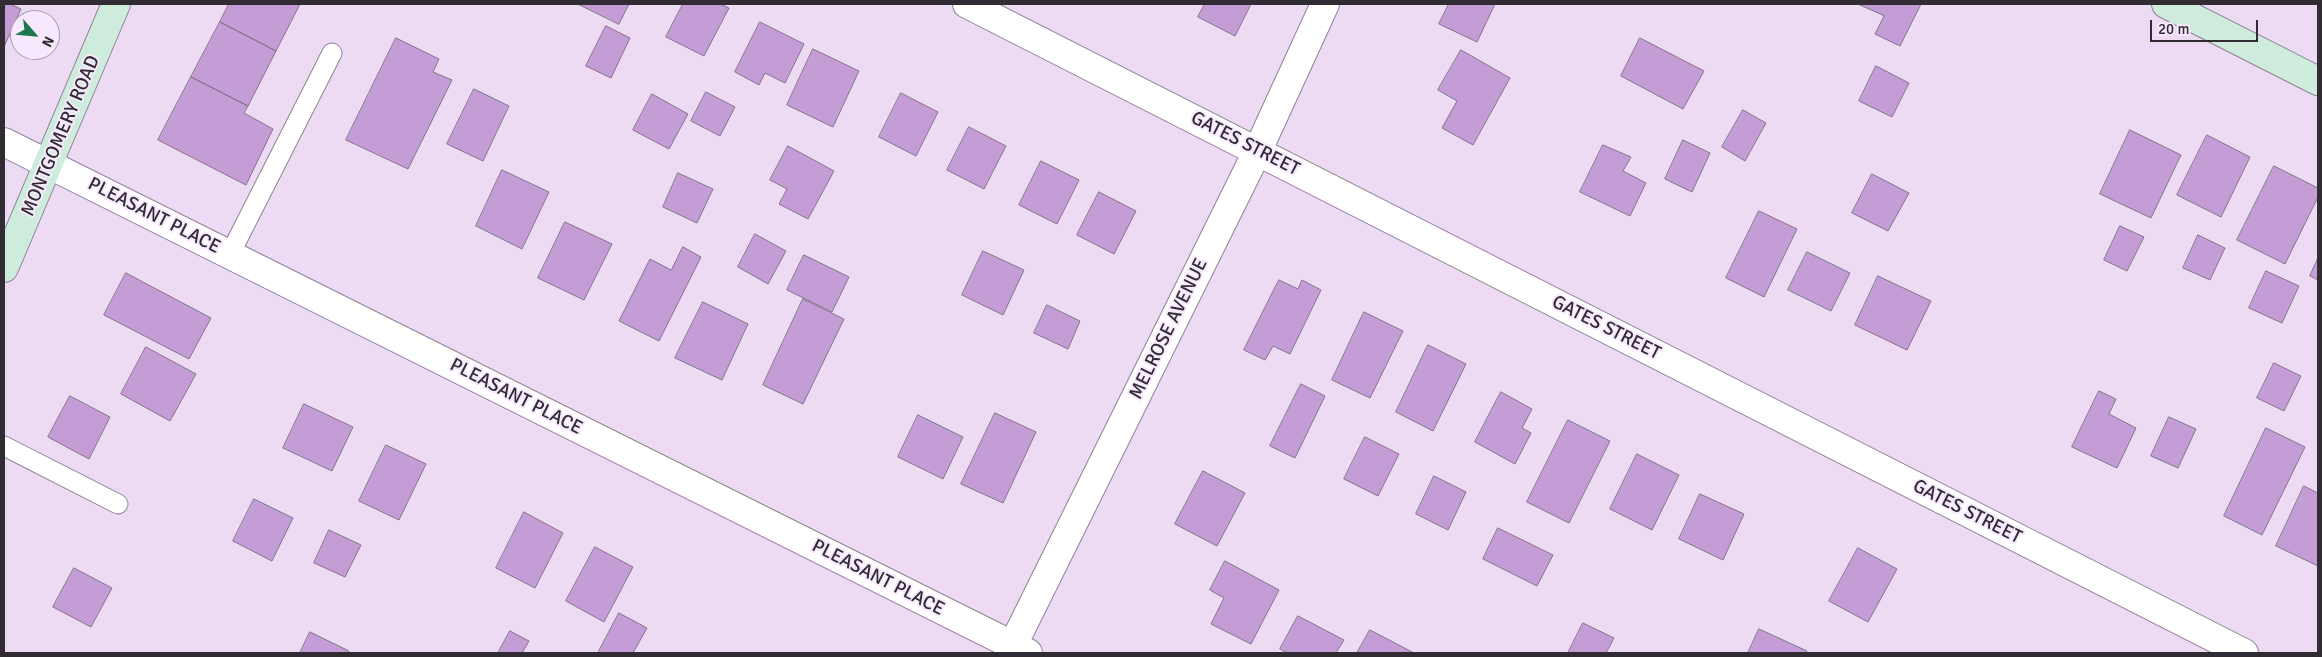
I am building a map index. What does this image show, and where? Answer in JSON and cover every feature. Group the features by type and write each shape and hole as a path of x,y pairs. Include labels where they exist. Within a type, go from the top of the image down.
{"street":[{"name":"MONTGOMERY ROAD","path":"4,268 50,164 116,4"},
{"name":"GATES STREET","path":"967,4 1258,150 2244,653"},
{"name":"MELROSE AVENUE","path":"1016,651 1258,150 1326,4"},
{"path":"2166,4 2318,81"},
{"name":"PLEASANT PLACE","path":"4,142 1016,651"}],"lane":[{"path":"230,254 332,53"},
{"path":"4,446 118,504"}],"building":[{"path":"4,4 10,4 21,9 10,10 10,34 4,47"},
{"path":"229,4 300,4 276,51 220,22"},
{"path":"578,4 629,4 619,24"},
{"path":"683,4 720,4 729,8 704,56 666,37"},
{"path":"1205,4 1251,4 1235,36 1198,17"},
{"path":"1449,4 1495,4 1477,42 1439,24"},
{"path":"1858,4 1921,4 1900,46 1875,34 1884,16"},
{"path":"220,22 276,51 248,106 191,77"},
{"path":"760,22 804,44 785,83 765,73 759,85 735,72"},
{"path":"606,26 630,38 611,78 586,66"},
{"path":"396,38 439,59 433,72 452,80 408,169 346,140"},
{"path":"1640,38 1704,71 1683,109 1621,76"},
{"path":"813,49 859,71 833,127 787,105"},
{"path":"1461,50 1510,78 1473,145 1442,128 1457,101 1438,90"},
{"path":"1876,66 1909,83 1892,117 1859,101"},
{"path":"191,77 248,106 244,113 273,129 246,185 158,140"},
{"path":"474,89 509,106 483,161 447,144"},
{"path":"706,92 735,107 720,136 691,121"},
{"path":"901,93 938,112 916,156 879,137"},
{"path":"652,94 688,114 669,149 633,130"},
{"path":"1743,110 1766,123 1745,161 1722,147"},
{"path":"969,127 1006,146 984,189 947,170"},
{"path":"2130,130 2181,155 2151,218 2100,194"},
{"path":"2207,135 2250,157 2221,217 2177,195"},
{"path":"1683,140 1710,153 1692,192 1665,179"},
{"path":"1603,145 1631,157 1623,171 1646,183 1630,216 1580,192"},
{"path":"788,146 834,171 808,219 779,204 787,189 770,180"},
{"path":"1041,161 1079,180 1057,224 1019,205"},
{"path":"2274,166 2318,188 2318,197 2285,264 2237,240"},
{"path":"502,170 549,192 522,249 476,226"},
{"path":"678,173 713,189 697,223 663,207"},
{"path":"1872,174 1909,193 1888,231 1852,213"},
{"path":"1099,192 1136,211 1114,254 1077,235"},
{"path":"1759,211 1797,229 1764,297 1726,278"},
{"path":"565,222 612,244 584,300 538,278"},
{"path":"2120,226 2144,237 2127,271 2104,260"},
{"path":"755,234 786,251 768,284 738,267"},
{"path":"2198,235 2225,248 2210,280 2183,268"},
{"path":"683,247 701,257 659,341 619,321 650,259 671,270"},
{"path":"983,251 1024,270 1003,315 962,295"},
{"path":"1807,252 1850,273 1831,311 1788,290"},
{"path":"804,255 849,277 832,312 787,290"},
{"path":"2318,258 2318,280 2310,276"},
{"path":"2266,271 2299,286 2282,323 2249,308"},
{"path":"126,273 211,318 189,359 104,315"},
{"path":"1878,276 1931,301 1907,350 1855,325"},
{"path":"1279,280 1298,289 1302,280 1321,290 1290,354 1273,346 1265,360 1244,350"},
{"path":"803,299 844,319 803,404 763,385"},
{"path":"703,302 748,324 722,380 675,358"},
{"path":"1047,305 1080,321 1068,349 1034,333"},
{"path":"1364,312 1403,331 1370,398 1332,380"},
{"path":"1428,345 1466,364 1433,431 1396,412"},
{"path":"146,347 196,374 170,421 121,394"},
{"path":"2274,363 2301,376 2284,411 2257,398"},
{"path":"1301,384 1325,396 1295,458 1270,446"},
{"path":"2099,391 2116,399 2109,414 2136,428 2117,468 2072,447"},
{"path":"1501,392 1532,409 1522,428 1531,433 1515,464 1475,442"},
{"path":"70,396 110,417 89,459 48,437"},
{"path":"304,404 353,427 332,471 283,448"},
{"path":"995,413 1036,432 1003,503 961,484"},
{"path":"918,415 963,437 943,479 898,457"},
{"path":"2169,417 2196,429 2178,468 2151,456"},
{"path":"1568,420 1610,441 1569,523 1527,502"},
{"path":"2266,428 2305,447 2262,535 2224,516"},
{"path":"1365,437 1399,454 1378,496 1344,479"},
{"path":"386,445 426,464 399,520 359,501"},
{"path":"1637,454 1679,475 1652,530 1610,509"},
{"path":"1203,471 1245,493 1217,546 1175,524"},
{"path":"1434,476 1466,492 1448,530 1416,514"},
{"path":"2304,486 2318,493 2318,566 2276,546"},
{"path":"1700,494 1744,514 1723,560 1679,539"},
{"path":"254,499 293,518 272,561 233,541"},
{"path":"524,512 563,533 535,588 496,568"},
{"path":"1498,528 1553,555 1537,586 1483,559"},
{"path":"329,530 361,545 345,577 314,563"},
{"path":"595,547 633,567 604,622 566,601"},
{"path":"1858,548 1897,569 1868,622 1829,601"},
{"path":"1225,561 1279,590 1251,644 1211,624 1224,598 1210,590"},
{"path":"74,568 112,588 91,627 53,607"},
{"path":"619,613 647,628 633,653 598,653"},
{"path":"1298,616 1344,640 1336,653 1287,653 1280,649"},
{"path":"1583,623 1614,638 1606,653 1568,653"},
{"path":"1759,629 1807,651 1806,653 1748,653"},
{"path":"1370,630 1414,653 1357,653"},
{"path":"510,631 529,641 522,653 498,653"},
{"path":"310,632 349,651 348,653 300,653"}]}
